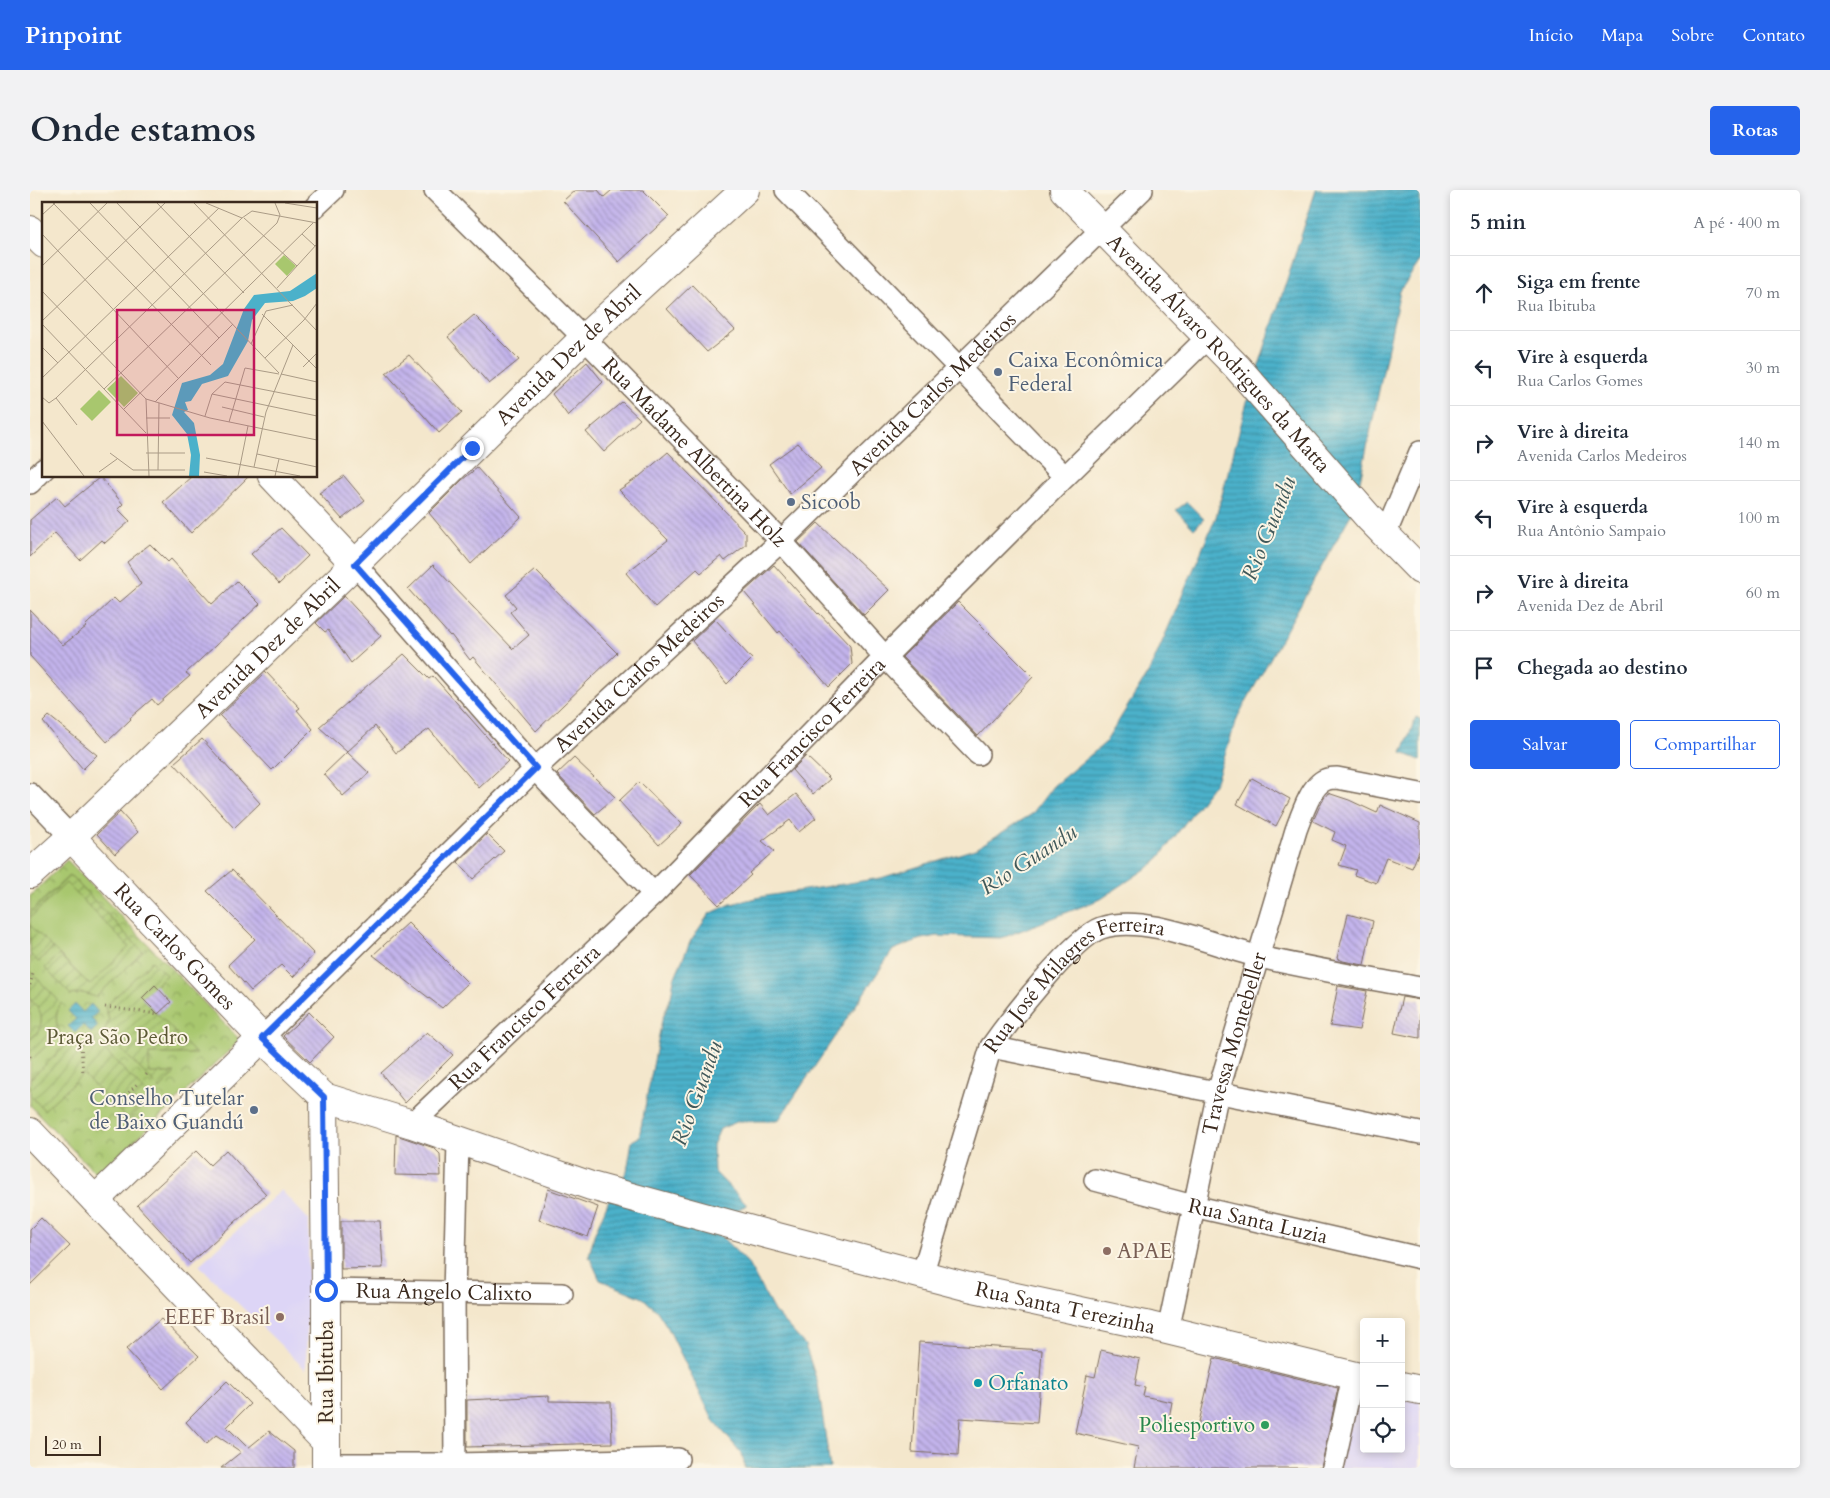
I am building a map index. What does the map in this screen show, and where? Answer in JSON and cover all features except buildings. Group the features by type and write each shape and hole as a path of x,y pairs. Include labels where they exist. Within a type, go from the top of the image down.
{"street":[{"path":"318,204 334,190"},
{"name":"Rua Madame Albertina Holz","path":"435,190 584,338 781,541 885,657 978,754"},
{"name":"Avenida Dez de Abril","path":"30,874 355,564 584,338 746,190"},
{"path":"786,190 1065,476"},
{"name":"Avenida Álvaro Rodrigues da Matta","path":"1064,190 1237,367 1378,527 1420,570"},
{"name":"Avenida Carlos Medeiros","path":"95,1200 536,768 781,541 1142,190"},
{"path":"30,230 42,242"},
{"name":"Rua Francisco Ferreira","path":"412,1124 654,894 1065,476 1208,338"},
{"path":"1378,527 1420,452"},
{"path":"30,483 42,471"},
{"path":"274,478 355,564 536,768 654,894"},
{"name":"Travessa Montebeller","path":"1168,1331 1218,1092 1303,811 1314,790 1324,780 1337,778 1420,794"},
{"name":"Rua Carlos Gomes","path":"30,794 262,1038 324,1097"},
{"name":"Rua José Milagres Ferreira","path":"922,1275 991,1047 1002,1031 1068,954 1082,941 1100,929 1121,923 1139,924 1192,937 1259,957 1420,988"},
{"path":"991,1047 1420,1133"},
{"name":"Rua Santa Terezinha","path":"324,1097 412,1124 591,1186 766,1234 969,1287 1168,1331 1358,1377"},
{"name":"Rua Ibituba","path":"324,1097 326,1458"},
{"path":"30,1132 95,1200 326,1458 455,1466 678,1460"},
{"path":"455,1466 454,1294 458,1141"},
{"name":"Rua Santa Luzia","path":"1095,1180 1193,1206 1420,1258"},
{"name":"Rua Ângelo Calixto","path":"326,1290 454,1294 562,1294"},
{"path":"1333,1468 1358,1377"},
{"path":"1405,1387 1420,1390"}],"path":[{"path":"30,985 33,974"},
{"path":"105,1007 158,1014"},
{"path":"81,1045 83,1074"},
{"path":"115,1107 137,1084"}],"shaded area":[{"name":"EEEF Brasil","path":"281,1190 309,1220 306,1370 199,1265"},
{"path":"1353,1389 1360,1390 1360,1453 1405,1453 1405,1399 1420,1401 1420,1468 1338,1468"}],"green space":[{"name":"Praça São Pedro","path":"67,860 240,1040 98,1176 30,1105 30,896"},
{"path":"70,875 143,952 96,997 83,993 71,995 45,968 59,955 90,985 66,884 30,918 30,912"},
{"path":"66,883 129,947 90,985 30,925 30,918"},
{"path":"30,925 53,948 38,962 30,954"},
{"path":"152,961 166,975 142,998 196,1054 149,1054 149,1073 175,1073 160,1089 104,1032 109,1020 105,1007"},
{"path":"30,971 61,1003 56,1018 60,1033 30,1061 30,1039 41,1025 41,1014 30,1000"},
{"path":"96,1041 151,1098 128,1120 83,1074 44,1110 30,1095 30,1079 70,1042 81,1045"}],"water":[{"name":"Rio Guandu","path":"1316,190 1420,190 1420,261 1400,291 1354,509 1238,716 1216,781 1156,862 1101,899 1002,938 936,936 918,940 893,950 778,1121 739,1121 720,1129 713,1145 714,1171 747,1205 709,1224 747,1262 774,1311 805,1345 818,1384 830,1468 745,1468 742,1454 713,1420 668,1328 657,1311 643,1298 600,1280 589,1256 594,1235 611,1195 627,1171 632,1141 639,1137 662,1020 671,997 674,979 691,940 709,914 731,904 760,897 881,878 975,849 1032,814 1053,786 1105,743 1150,670 1216,517 1247,402"},
{"path":"1187,502 1204,519 1194,529 1176,510"},
{"path":"1416,717 1420,719 1420,760 1402,753"},
{"path":"75,1004 83,1012 91,1004 98,1012 91,1018 98,1026 91,1033 83,1025 75,1033 68,1026 76,1019 68,1011"}],"place":[{"name":"Caixa Econômica Federal","path":"998,372"},
{"name":"Sicoob","path":"791,502"},
{"name":"Conselho Tutelar de Baixo Guandú","path":"254,1110"},
{"name":"APAE","path":"1107,1251"},
{"name":"EEEF Brasil","path":"280,1317"},
{"name":"Orfanato","path":"978,1383"},
{"name":"Poliesportivo","path":"1265,1425"}],"route":[{"path":"326,1290 324,1097 262,1038 536,768 355,564 472,448"}]}
